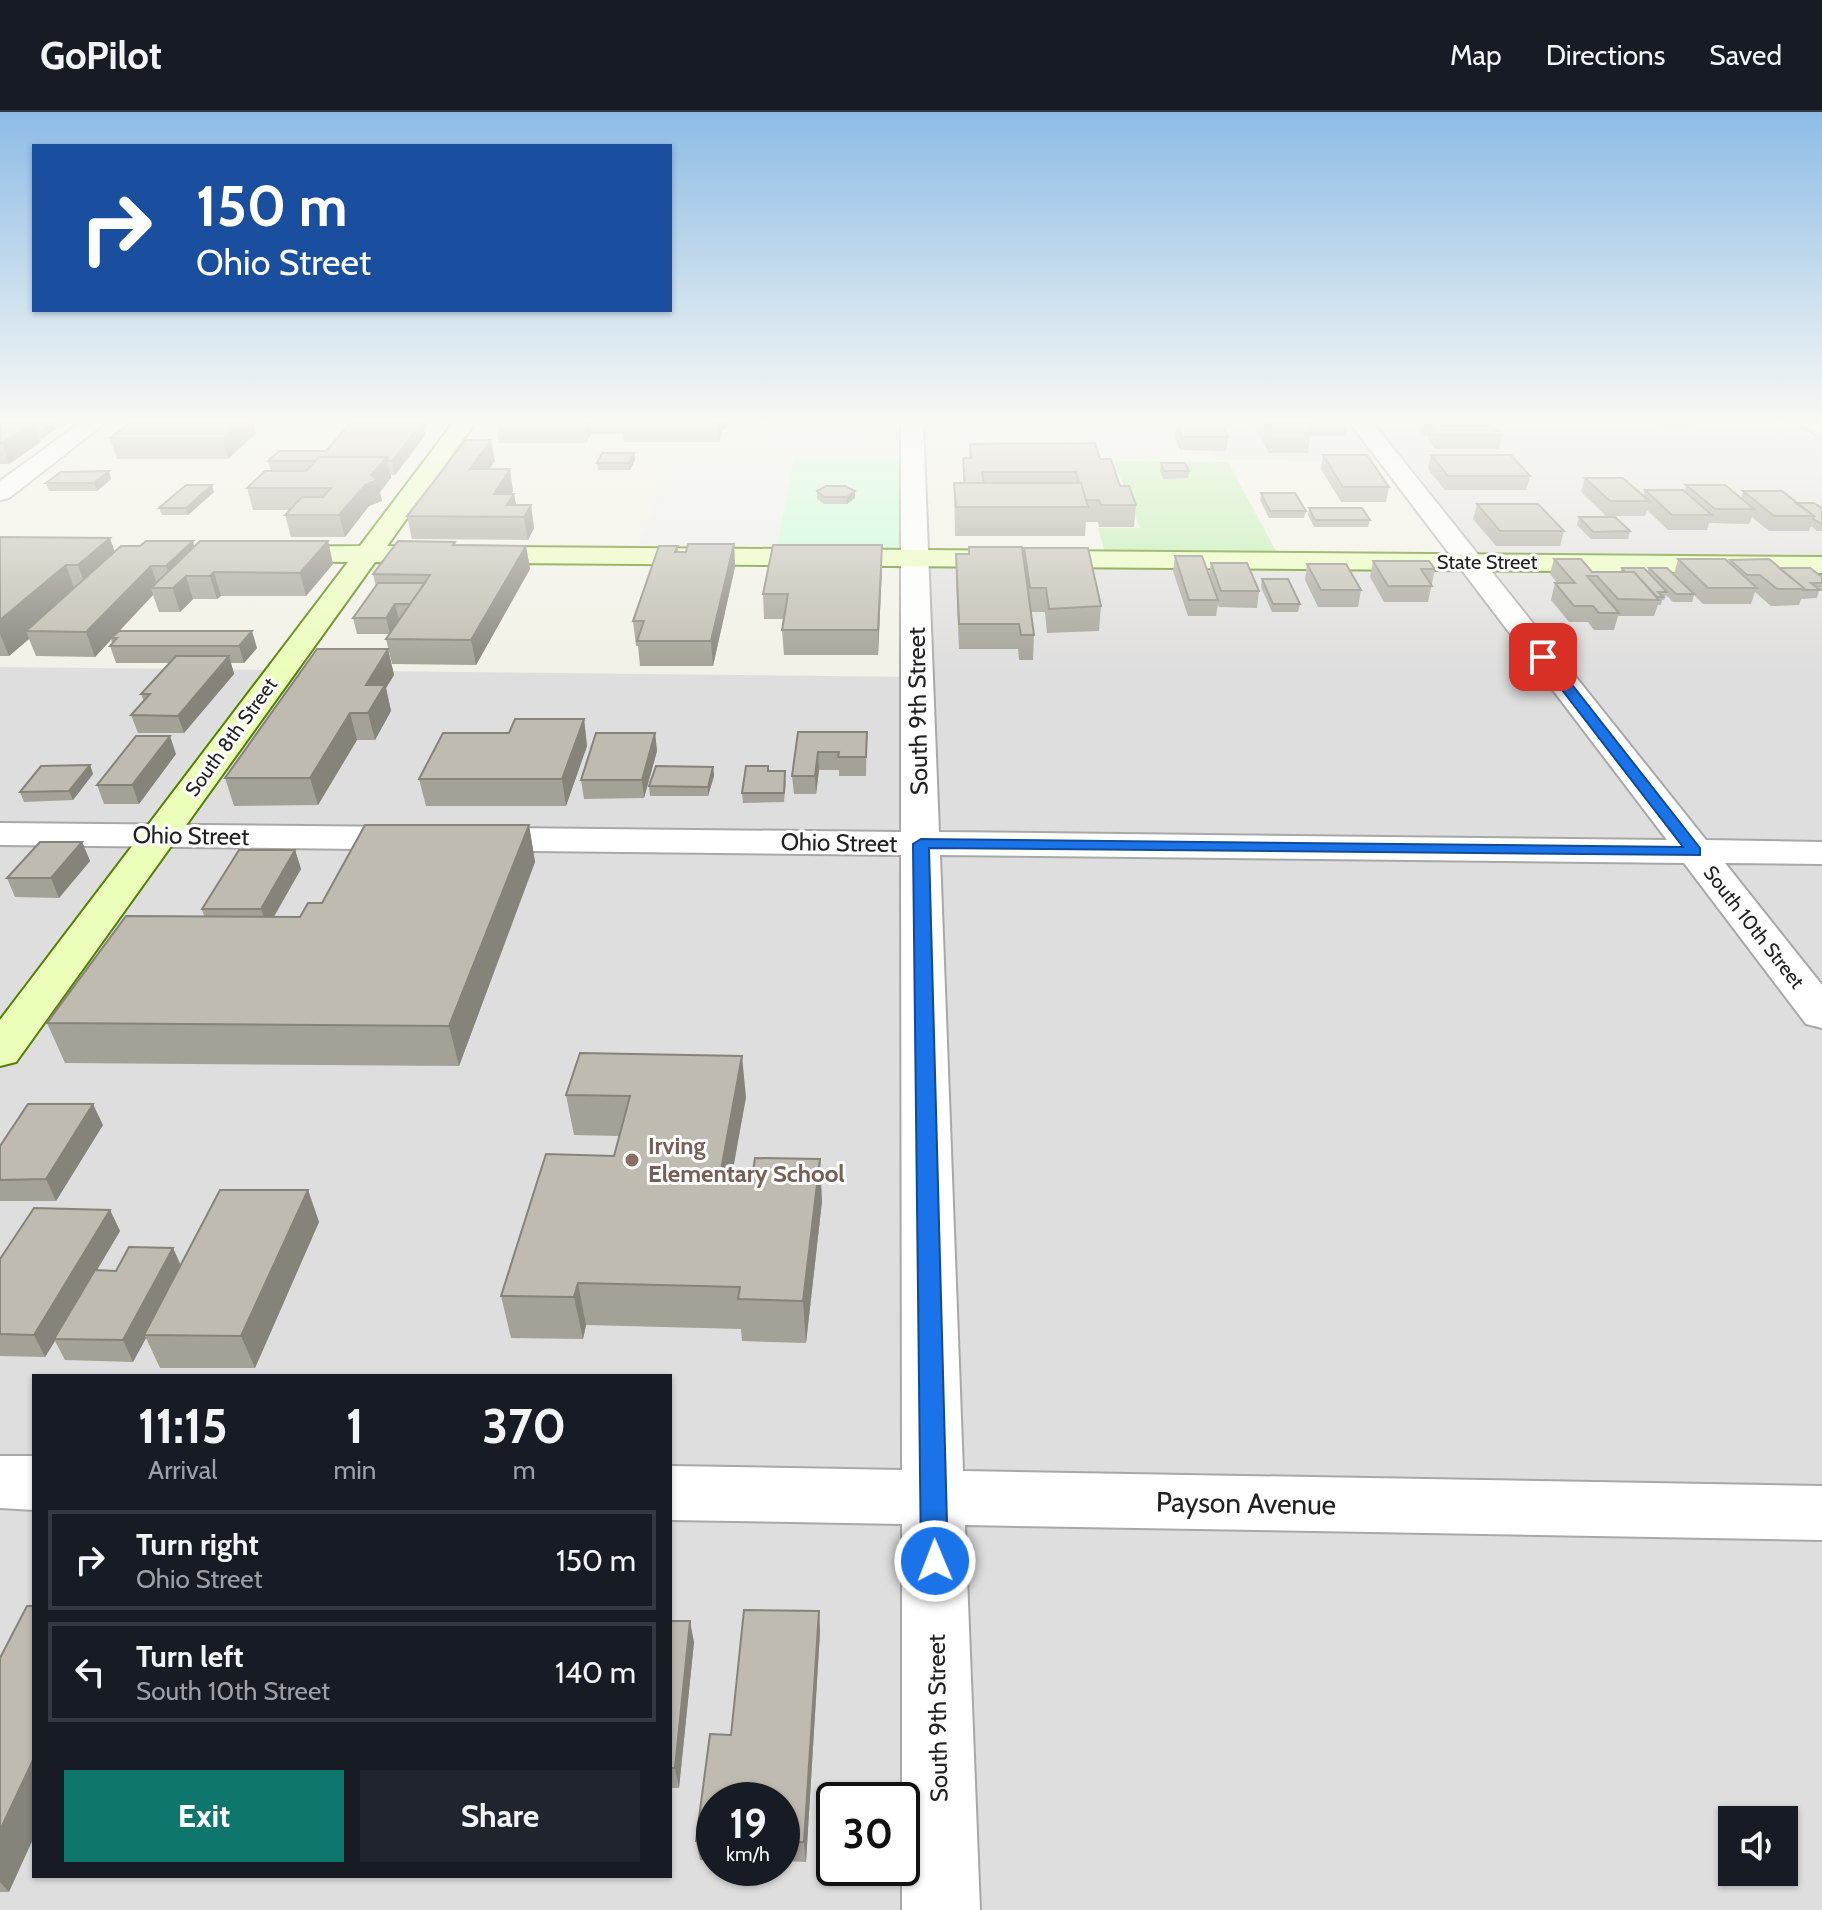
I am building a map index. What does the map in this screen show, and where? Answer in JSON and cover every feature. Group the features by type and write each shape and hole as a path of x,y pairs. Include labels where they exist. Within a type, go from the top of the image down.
{"street":[{"name":"South 8th Street","path":"0,1052 401,507"},
{"name":"South 9th Street","path":"914,507 941,1910"},
{"name":"South 10th Street","path":"1426,507 1822,1014"},
{"name":"State Street","path":"239,553 1822,565"},
{"name":"Ohio Street","path":"0,834 1822,853"},
{"path":"0,1482 32,1483"},
{"name":"Payson Avenue","path":"672,1493 1822,1513"}],"shaded area":[{"path":"654,507 785,507 777,545 639,545"},
{"path":"1426,507 1822,507 1822,1910 0,1910 0,667 917,677 915,558 1469,562"}],"green space":[{"path":"785,507 901,507 900,550 776,550"},
{"path":"1132,507 1252,507 1277,553 1105,552 1098,528 1140,528"}],"building":[{"path":"293,507 346,507 339,515 285,515"},
{"path":"414,507 530,507 524,517 407,516"},
{"path":"1268,507 1303,507 1306,511 1270,511"},
{"path":"1479,507 1541,507 1564,531 1500,531"},
{"path":"1663,507 1703,507 1712,515 1672,515"},
{"path":"1712,507 1754,509 1715,509"},
{"path":"1763,507 1802,507 1814,516 1774,516"},
{"path":"1801,507 1822,508 1822,524 1813,519 1814,516"},
{"path":"1309,508 1362,508 1370,520 1315,520"},
{"path":"1579,517 1615,517 1630,531 1593,532"},
{"path":"0,537 110,538 78,565 66,565 0,620"},
{"path":"146,541 193,541 166,566 151,566 86,632 26,631 121,546 140,546"},
{"path":"200,541 328,541 300,573 214,572 210,576 186,576 173,588 151,588"},
{"path":"398,541 526,546 471,640 386,639 430,575 373,574"},
{"path":"688,544 734,544 711,641 637,641 644,621 633,621 659,546 678,546 675,552 686,552"},
{"path":"773,545 882,545 878,630 782,630 788,594 763,594"},
{"path":"969,547 1022,547 1034,635 1021,635 1019,624 959,624 956,554 969,554"},
{"path":"1024,548 1088,548 1101,606 1049,609 1046,588 1030,588"},
{"path":"1175,556 1202,556 1218,600 1189,600"},
{"path":"1554,559 1581,559 1592,572 1634,572 1659,600 1618,599 1597,576 1587,576 1619,613 1599,613 1593,606 1574,606 1555,583 1575,583"},
{"path":"1678,559 1725,559 1757,588 1708,588"},
{"path":"1769,559 1805,589 1777,589 1760,575 1747,575 1730,560"},
{"path":"1373,561 1429,561 1435,569 1421,569 1432,586 1388,586"},
{"path":"1211,563 1247,563 1259,591 1221,591"},
{"path":"1307,564 1346,564 1361,590 1321,590"},
{"path":"1622,568 1644,568 1667,592 1658,592 1663,597 1657,597 1634,572 1625,572"},
{"path":"1649,568 1667,568 1694,594 1676,594"},
{"path":"1779,568 1810,568 1822,577 1822,583 1811,583 1820,590 1804,590"},
{"path":"1262,579 1288,579 1300,604 1273,604"},
{"path":"378,583 425,583 410,604 395,604 386,618 353,618"},
{"path":"119,631 252,631 239,646 110,646 117,638 111,638"},
{"path":"317,649 388,649 366,685 385,685 368,713 350,713 310,778 225,778"},
{"path":"176,656 229,656 178,716 131,715 150,694 141,694"},
{"path":"515,719 584,719 562,779 419,779 443,733 509,733"},
{"path":"798,732 867,732 866,757 838,757 839,752 818,752 815,776 792,776"},
{"path":"596,733 655,733 642,780 581,780"},
{"path":"136,736 170,736 132,785 97,785"},
{"path":"90,765 69,791 20,792 41,766"},
{"path":"656,766 713,767 708,787 649,786"},
{"path":"746,766 768,766 768,771 785,771 784,793 742,793"},
{"path":"365,825 529,825 449,1026 47,1023 126,916 300,917 308,903 322,903"},
{"path":"40,842 82,842 51,878 7,878"},
{"path":"239,850 295,850 261,909 202,909"},
{"path":"580,1053 742,1056 721,1170 753,1171 755,1158 820,1159 803,1301 738,1299 740,1287 578,1283 574,1297 501,1296 546,1154 614,1156 630,1096 566,1095"},
{"path":"28,1104 93,1104 46,1179 0,1180 0,1146"},
{"path":"220,1190 308,1190 241,1336 144,1335"},
{"path":"34,1208 110,1210 34,1335 0,1334 0,1259"},
{"path":"129,1247 173,1248 123,1340 54,1339 95,1270 116,1271"},
{"path":"27,1606 32,1606 32,1762 0,1830 0,1658"},
{"path":"744,1610 819,1611 804,1842 800,1842 800,1782 704,1782 710,1734 731,1735"},
{"path":"672,1621 690,1621 675,1768 672,1768"}],"place":[{"name":"Irving Elementary School","path":"632,1160"}],"route":[{"path":"935,1561 921,844 1695,851 1543,657"}]}
